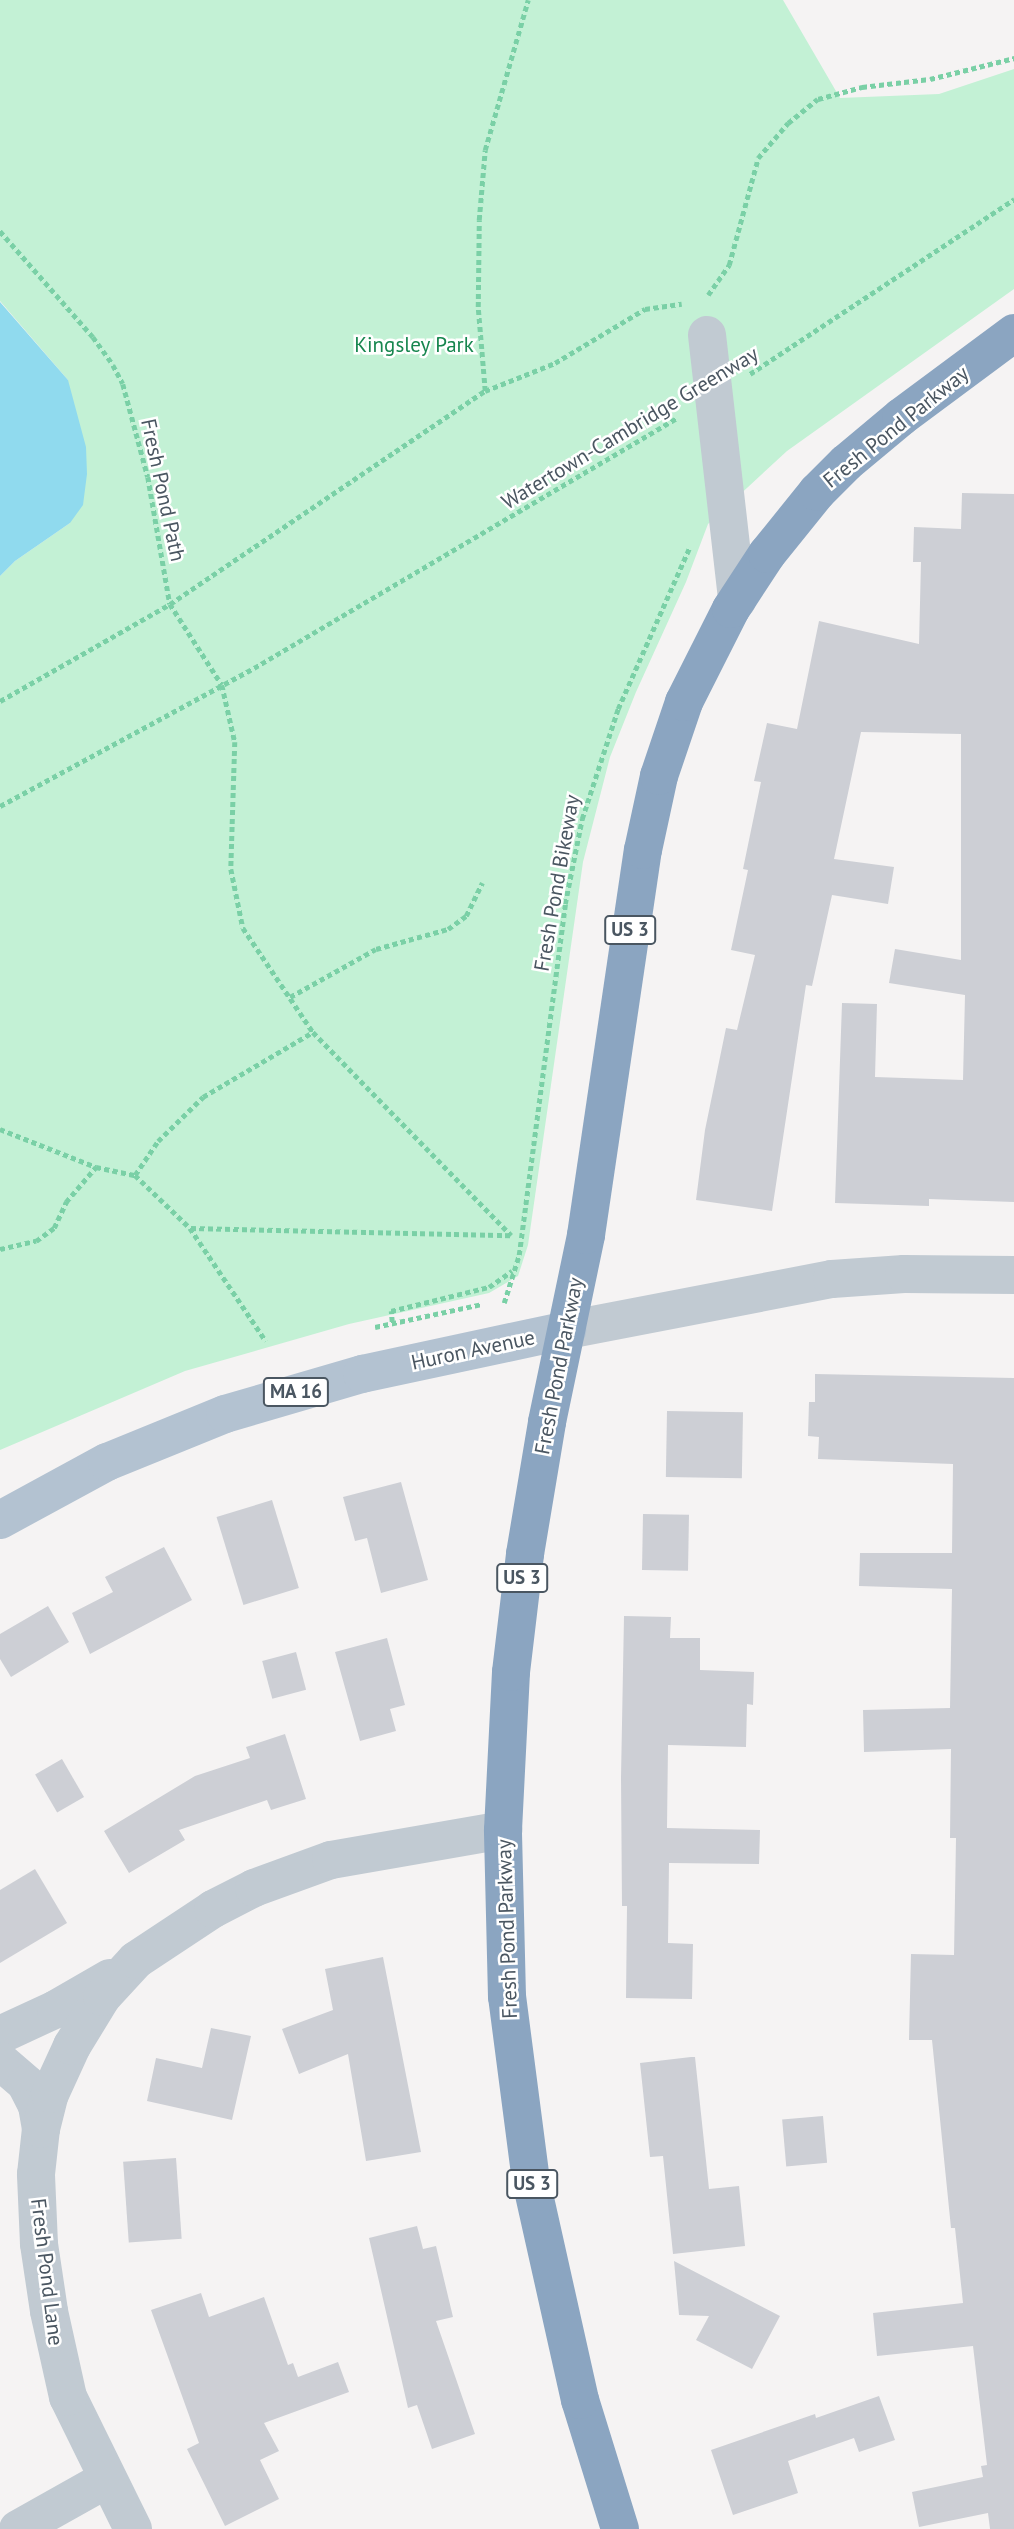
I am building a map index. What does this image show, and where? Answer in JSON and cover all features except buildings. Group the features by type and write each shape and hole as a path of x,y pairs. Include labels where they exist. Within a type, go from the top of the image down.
{"highway":[{"name":"Fresh Pond Parkway","path":"620,2529 580,2400 531,2182 507,1997 503,1830 511,1683 520,1593 543,1445 586,1235 650,812 665,754 684,702 737,600 793,519 846,463 901,417 1014,333"}],"main road":[{"name":"Huron Avenue","path":"0,1520 107,1462 225,1414 362,1374 567,1330"}],"street":[{"path":"697,313 737,600"},
{"name":"Huron Avenue","path":"567,1330 832,1279 904,1274 1014,1275"},
{"name":"Fresh Pond Lane","path":"133,2529 68,2397 49,2311 37,2220 36,2174 41,2129 50,2094 72,2046 102,1997 136,1960 204,1914 300,1869 369,1851 503,1830"},
{"path":"0,2035 83,1994 136,1960"},
{"path":"0,2062 26,2084 37,2106 41,2129"},
{"path":"20,2528 107,2479"}],"path":[{"path":"485,391 478,295 479,220 485,150 528,0"},
{"path":"697,313 729,265 758,158 798,115 818,99 862,87 930,79 1014,58"},
{"name":"Watertown-Cambridge Greenway","path":"743,378 1014,199"},
{"name":"Fresh Pond Path","path":"0,231 93,337 123,384 148,477 170,604"},
{"path":"683,304 697,313"},
{"path":"0,701 170,604 485,391 555,363 645,309 683,304 697,313"},
{"name":"Watertown-Cambridge Greenway","path":"0,806 254,668 685,414"},
{"name":"Fresh Pond Bikeway","path":"392,1322 391,1311 489,1287 514,1267 519,1255 565,904 582,819 618,709 691,542"},
{"path":"170,604 222,685 235,742 231,869 243,928 313,1032 511,1235 190,1228"},
{"path":"289,998 376,949 448,929 466,916 482,883"},
{"path":"135,1175 158,1141 203,1097 313,1032"},
{"path":"0,1129 96,1167 135,1175 190,1228 267,1341"},
{"path":"0,1249 36,1241 54,1228 66,1202 96,1167"}],"green space":[{"name":"Kingsley Park","path":"0,0 783,0 840,98 939,94 1014,69 1014,289 787,451 708,524 686,582 610,757 583,862 528,1245 518,1276 489,1293 349,1324 185,1371 0,1450 0,576 15,561 70,523 68,380 0,301"}],"water":[{"path":"0,302 68,380 86,447 87,474 83,505 70,523 15,561 0,576"}]}
